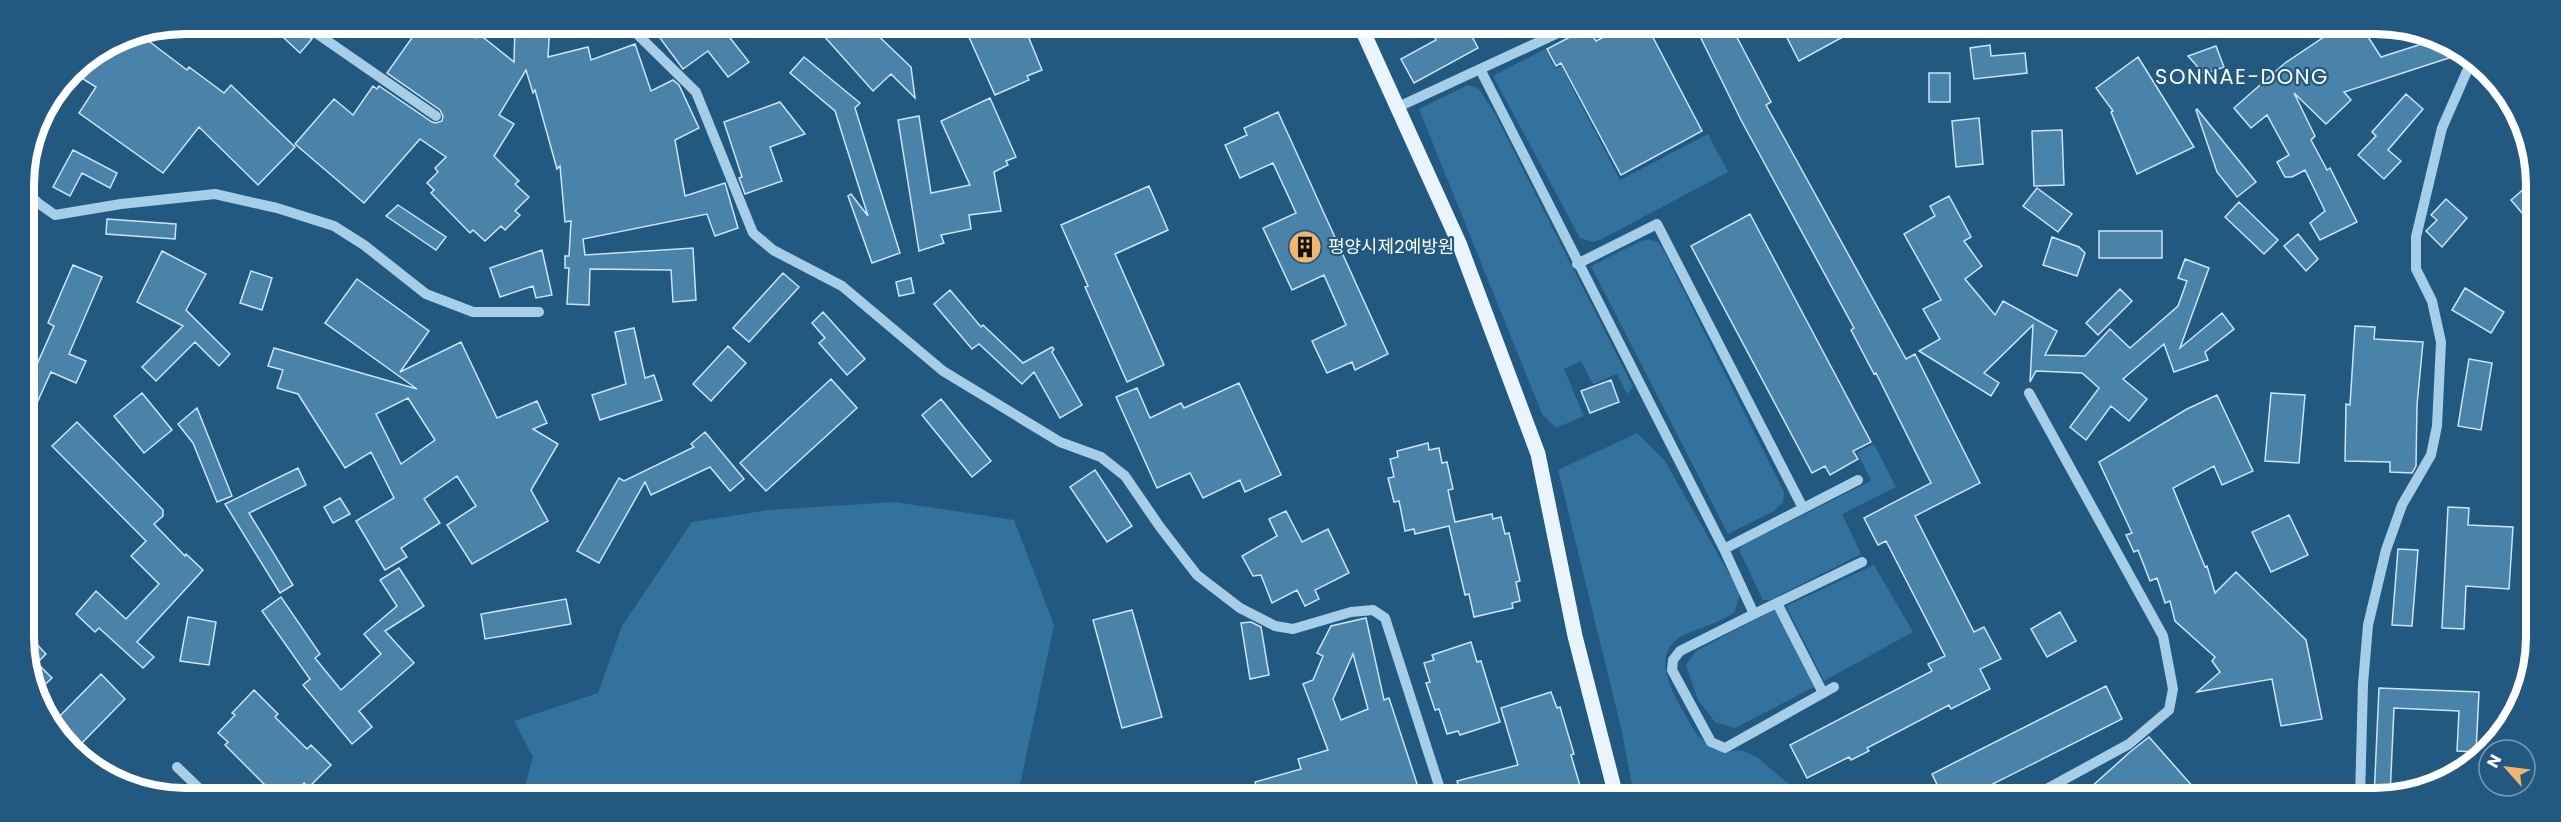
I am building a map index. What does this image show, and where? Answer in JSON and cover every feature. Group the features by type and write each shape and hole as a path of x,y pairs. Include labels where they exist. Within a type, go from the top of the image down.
{"main road":[{"path":"1364,34 1459,243 1538,454 1575,636 1614,787"}],"street":[{"path":"317,34 436,116"},
{"path":"637,34 696,92 753,233 773,250 842,286 943,371 1060,442 1101,458 1125,476 1197,575 1240,608 1275,626 1293,629 1351,612 1373,610 1385,618 1440,787"},
{"path":"1398,107 1556,34"},
{"path":"2360,787 2363,684 2368,625 2386,550 2402,505 2431,455 2437,426 2441,342 2432,301 2416,269 2416,237 2442,128 2468,66"},
{"path":"1481,70 1577,264 1724,549 1754,614"},
{"path":"35,200 55,215 121,204 215,194 277,208 334,226 364,245 426,294 473,312 539,312"},
{"path":"1577,264 1657,224 1803,508"},
{"path":"2029,393 2163,636 2173,689 2169,710 2129,744 2050,787"},
{"path":"1724,549 1858,480"},
{"path":"1834,687 1725,748 1711,742 1672,670 1674,660 1680,651 1862,562"},
{"path":"1777,603 1822,693"},
{"path":"177,767 199,788"}],"shaded area":[{"path":"1545,49 1555,69 1561,66 1620,180 1708,134 1728,172 1602,239 1593,242 1580,238 1493,76"},
{"path":"1468,85 1479,89 1495,114 1633,387 1627,394 1617,374 1593,384 1581,361 1564,369 1584,416 1556,428 1542,414 1419,109"},
{"path":"1649,239 1658,242 1663,249 1784,492 1783,502 1774,511 1728,534 1591,266"},
{"path":"1637,433 1665,461 1740,593 1735,612 1684,635 1672,644 1666,655 1669,682 1697,735 1715,749 1726,752 1741,750 1757,757 1796,787 1632,787 1622,732 1558,470"},
{"path":"1874,444 1896,487 1842,514 1861,554 1770,600 1763,600 1739,550 1743,545 1871,481 1857,452"},
{"path":"895,502 1014,520 1054,625 1019,788 524,788 533,757 514,721 598,693 622,626 692,522 768,510"},
{"path":"1874,565 1913,632 1824,681 1786,606"},
{"path":"1775,609 1814,687 1735,728 1715,722 1698,700 1686,665 1696,651"}],"building":[{"path":"280,34 304,34 312,39 300,53"},
{"path":"415,34 470,34 476,38 479,34 514,62 515,34 549,34 548,57 588,47 591,60 635,44 651,91 673,80 679,85 699,128 675,140 685,196 725,183 738,228 715,236 707,214 583,239 585,255 693,248 696,300 673,302 671,270 590,269 589,305 567,304 569,268 565,268 565,256 569,256 571,221 565,222 560,166 557,169 535,90 533,93 526,70 499,115 514,124 494,156 519,181 515,184 529,197 515,211 520,215 505,230 501,226 485,241 473,230 470,233 431,193 434,190 427,183 438,172 435,168 446,157 420,139 364,203 295,144 334,99 353,115 373,86 377,89 379,86 432,122 442,121 443,116 440,110 387,73"},
{"path":"666,34 727,34 749,62 728,77 708,51 683,69 660,38"},
{"path":"822,34 876,34 911,67 915,98 891,74 873,91"},
{"path":"968,34 1027,34 1042,70 1027,76 1029,80 995,95"},
{"path":"1433,34 1471,34 1478,48 1414,83 1401,59 1436,40"},
{"path":"1576,34 1591,34 1596,41 1609,34 1651,34 1702,131 1621,175 1561,63 1556,66 1547,49"},
{"path":"1699,34 1735,34 1771,102 1766,105 1906,359 1915,354 1980,483 1915,516 1974,632 1984,627 2001,659 1980,669 1990,689 1951,709 1949,705 1867,748 1869,751 1851,760 1849,757 1807,778 1790,745 1932,671 1928,664 1945,656 1886,541 1878,545 1864,518 1931,483 1876,373 1874,374 1851,330 1854,328 1741,120"},
{"path":"1785,34 1848,34 1799,61"},
{"path":"2328,34 2366,34 2381,57 2425,43 2453,57 2344,92 2351,100 2326,124 2294,93 2315,136 2311,140 2327,170 2330,168 2357,222 2320,240 2310,223 2325,211 2305,170 2292,177 2285,177 2277,162 2289,155 2267,115 2251,128 2234,108 2285,63"},
{"path":"147,39 187,70 189,67 224,93 231,85 295,147 258,185 199,127 163,173 79,113 96,87 81,77 101,60 118,50"},
{"path":"1990,45 1991,56 2025,53 2027,73 1974,79 1970,48"},
{"path":"2216,46 2224,67 2204,74 2188,56"},
{"path":"804,57 860,103 855,108 900,253 872,263 848,196 851,194 868,216 835,111 790,73"},
{"path":"2138,57 2194,147 2137,174 2111,112 2113,111 2096,88"},
{"path":"1929,73 1950,73 1950,102 1929,102"},
{"path":"2406,94 2423,109 2388,150 2401,161 2384,179 2358,155 2376,136 2372,132"},
{"path":"990,98 1016,157 1006,161 1008,165 994,172 1001,211 969,215 971,229 941,235 944,243 919,251 898,120 919,116 931,193 970,185 941,121"},
{"path":"780,102 805,134 770,147 782,181 745,194 739,178 742,177 724,122"},
{"path":"2197,109 2256,182 2237,197 2217,172"},
{"name":"평양시제2예방원","path":"1278,112 1388,354 1355,370 1352,362 1327,373 1312,341 1346,325 1324,275 1292,290 1263,228 1296,213 1273,163 1240,178 1225,145 1247,135 1244,128"},
{"path":"1979,118 1983,164 1956,167 1952,121"},
{"path":"2062,130 2064,185 2034,186 2032,131"},
{"path":"73,150 117,173 110,188 82,173 70,196 53,187"},
{"path":"1149,186 1168,230 1115,254 1164,365 1127,382 1085,287 1088,286 1061,225"},
{"path":"2526,187 2526,218 2511,200"},
{"path":"2037,188 2072,214 2058,232 2023,206"},
{"path":"1949,196 1971,237 1964,241 1982,266 1965,279 1995,315 2003,301 2057,331 2045,355 2085,356 2110,329 2130,348 2178,306 2187,281 2178,278 2185,259 2209,268 2180,348 2222,313 2234,329 2205,352 2208,360 2174,372 2164,344 2123,379 2147,399 2129,421 2111,406 2086,440 2070,427 2099,388 2082,373 2036,371 2030,382 2033,325 1984,373 1999,383 1991,396 1919,351 1940,339 1923,309 1941,300 1904,234 1935,216 1930,206"},
{"path":"2446,199 2467,218 2442,247 2426,231 2437,220 2431,215"},
{"path":"2239,202 2278,240 2264,254 2225,217"},
{"path":"398,205 446,237 436,250 386,216"},
{"path":"1750,214 1871,442 1853,451 1858,459 1830,475 1825,466 1812,473 1691,246"},
{"path":"107,219 176,224 175,239 106,234"},
{"path":"2099,231 2162,231 2162,258 2099,258"},
{"path":"2298,234 2318,259 2306,271 2284,246"},
{"path":"2052,237 2079,247 2085,253 2077,276 2043,265"},
{"path":"542,250 552,295 536,298 533,286 500,297 490,268"},
{"path":"162,251 206,274 186,310 230,354 219,366 195,342 156,381 142,367 183,326 137,302"},
{"path":"73,265 102,277 69,354 86,361 76,383 51,372 34,408 35,370 54,326 48,323"},
{"path":"251,271 272,278 262,310 240,303"},
{"path":"783,273 799,287 749,342 733,328"},
{"path":"911,278 914,293 899,296 896,282"},
{"path":"357,279 429,331 400,372 461,342 497,418 537,401 547,423 533,429 558,444 531,490 548,521 472,564 447,525 476,506 457,476 424,499 440,523 401,548 407,557 385,570 356,521 394,498 371,452 345,468 298,394 277,388 283,370 268,366 274,348 417,389 325,323","holes":["408,398 435,440 401,464 376,414"]},
{"path":"2465,288 2504,312 2491,333 2452,310"},
{"path":"2120,289 2132,301 2098,335 2086,323"},
{"path":"950,290 981,327 983,325 1023,363 1052,347 1054,349 1052,352 1082,405 1060,418 1034,372 1022,384 979,344 972,349 934,304"},
{"path":"823,312 865,359 847,375 819,343 825,338 812,323"},
{"path":"2355,326 2375,327 2374,339 2423,342 2417,405 2416,466 2412,473 2390,472 2390,462 2345,461 2346,404 2350,405"},
{"path":"634,328 645,378 654,375 662,400 600,420 592,395 626,384 615,332"},
{"path":"728,346 746,363 711,401 693,384"},
{"path":"2469,359 2492,363 2481,430 2458,426"},
{"path":"831,379 857,408 766,491 740,463"},
{"path":"1611,380 1619,402 1590,413 1581,391"},
{"path":"1239,383 1281,475 1245,492 1240,480 1203,498 1190,473 1157,488 1116,397 1137,388 1150,418 1181,403 1184,408"},
{"path":"142,393 172,430 144,453 114,416"},
{"path":"2271,393 2305,395 2299,463 2265,461"},
{"path":"2217,395 2253,471 2222,485 2214,466 2173,488 2205,567 2207,566 2215,593 2236,572 2306,640 2322,719 2281,726 2272,679 2197,692 2220,672 2212,661 2215,657 2175,621 2170,601 2165,603 2157,578 2150,581 2138,550 2134,552 2126,535 2132,533 2099,462 2187,409"},
{"path":"941,399 991,461 972,477 922,415"},
{"path":"197,408 232,496 217,502 193,443 178,424"},
{"path":"77,422 163,510 163,516 154,524 185,556 186,554 203,570 137,642 154,657 143,668 99,628 95,632 76,614 96,591 126,619 159,584 131,556 146,541 52,446"},
{"path":"705,432 744,479 730,491 710,467 651,495 645,482 599,563 577,551 619,478 624,481 694,447 691,444"},
{"path":"1428,443 1429,450 1439,448 1442,463 1447,462 1453,489 1448,490 1455,522 1492,514 1493,519 1501,517 1505,534 1509,533 1520,581 1516,582 1520,601 1512,603 1513,608 1474,617 1469,594 1465,595 1449,526 1415,534 1414,529 1405,531 1399,501 1394,502 1388,478 1394,477 1390,459 1398,457 1397,451"},
{"path":"298,468 306,485 249,513 293,585 280,593 225,504"},
{"path":"1095,470 1132,526 1107,542 1070,487"},
{"path":"340,498 350,514 333,523 324,507"},
{"path":"2448,507 2469,508 2468,525 2513,527 2509,589 2466,586 2464,629 2442,628"},
{"path":"1286,511 1302,542 1328,529 1349,573 1315,590 1319,599 1305,606 1297,590 1272,603 1261,575 1253,576 1242,556 1277,536 1269,519"},
{"path":"2289,515 2308,555 2271,572 2252,532"},
{"path":"2398,549 2418,550 2412,626 2392,625"},
{"path":"399,568 424,606 385,631 414,663 359,711 372,727 352,744 303,685 310,679 262,611 281,597 320,654 315,658 341,690 381,654 364,634 397,606 380,580"},
{"path":"566,599 571,624 485,639 481,614"},
{"path":"1132,610 1162,717 1122,728 1093,620"},
{"path":"2060,612 2076,641 2047,657 2031,629"},
{"path":"188,617 216,622 209,665 180,661"},
{"path":"1366,618 1384,700 1389,698 1418,787 1256,788 1255,782 1301,769 1298,759 1328,750 1303,684 1313,680 1323,656 1317,653 1331,626","holes":["1353,654 1368,709 1341,720 1333,699"]},
{"path":"1251,622 1261,627 1269,675 1250,679 1241,623"},
{"path":"34,642 46,654 37,663 52,678 43,687 37,666"},
{"path":"1471,642 1477,662 1481,661 1500,722 1460,735 1458,731 1447,734 1439,709 1435,710 1426,683 1430,682 1424,663 1434,660 1432,655"},
{"path":"101,674 125,699 80,744 58,718"},
{"path":"2106,686 2122,719 1987,787 1938,787 1932,774"},
{"path":"2379,688 2479,692 2476,748 2473,752 2457,751 2459,711 2394,708 2390,787 2374,787"},
{"path":"254,690 278,714 275,717 307,749 311,745 331,765 309,787 304,783 300,788 274,788 272,786 268,788 225,745 228,742 218,733 235,715 232,713"},
{"path":"1551,692 1557,708 1560,707 1574,754 1571,755 1580,787 1459,787 1457,781 1518,765 1501,708"},
{"path":"2149,737 2193,787 2091,787"}],"place":[{"name":"평양시제2예방원","path":"1305,247"}],"district":[{"name":"SONNAE-DONG","path":"2242,77"}]}
